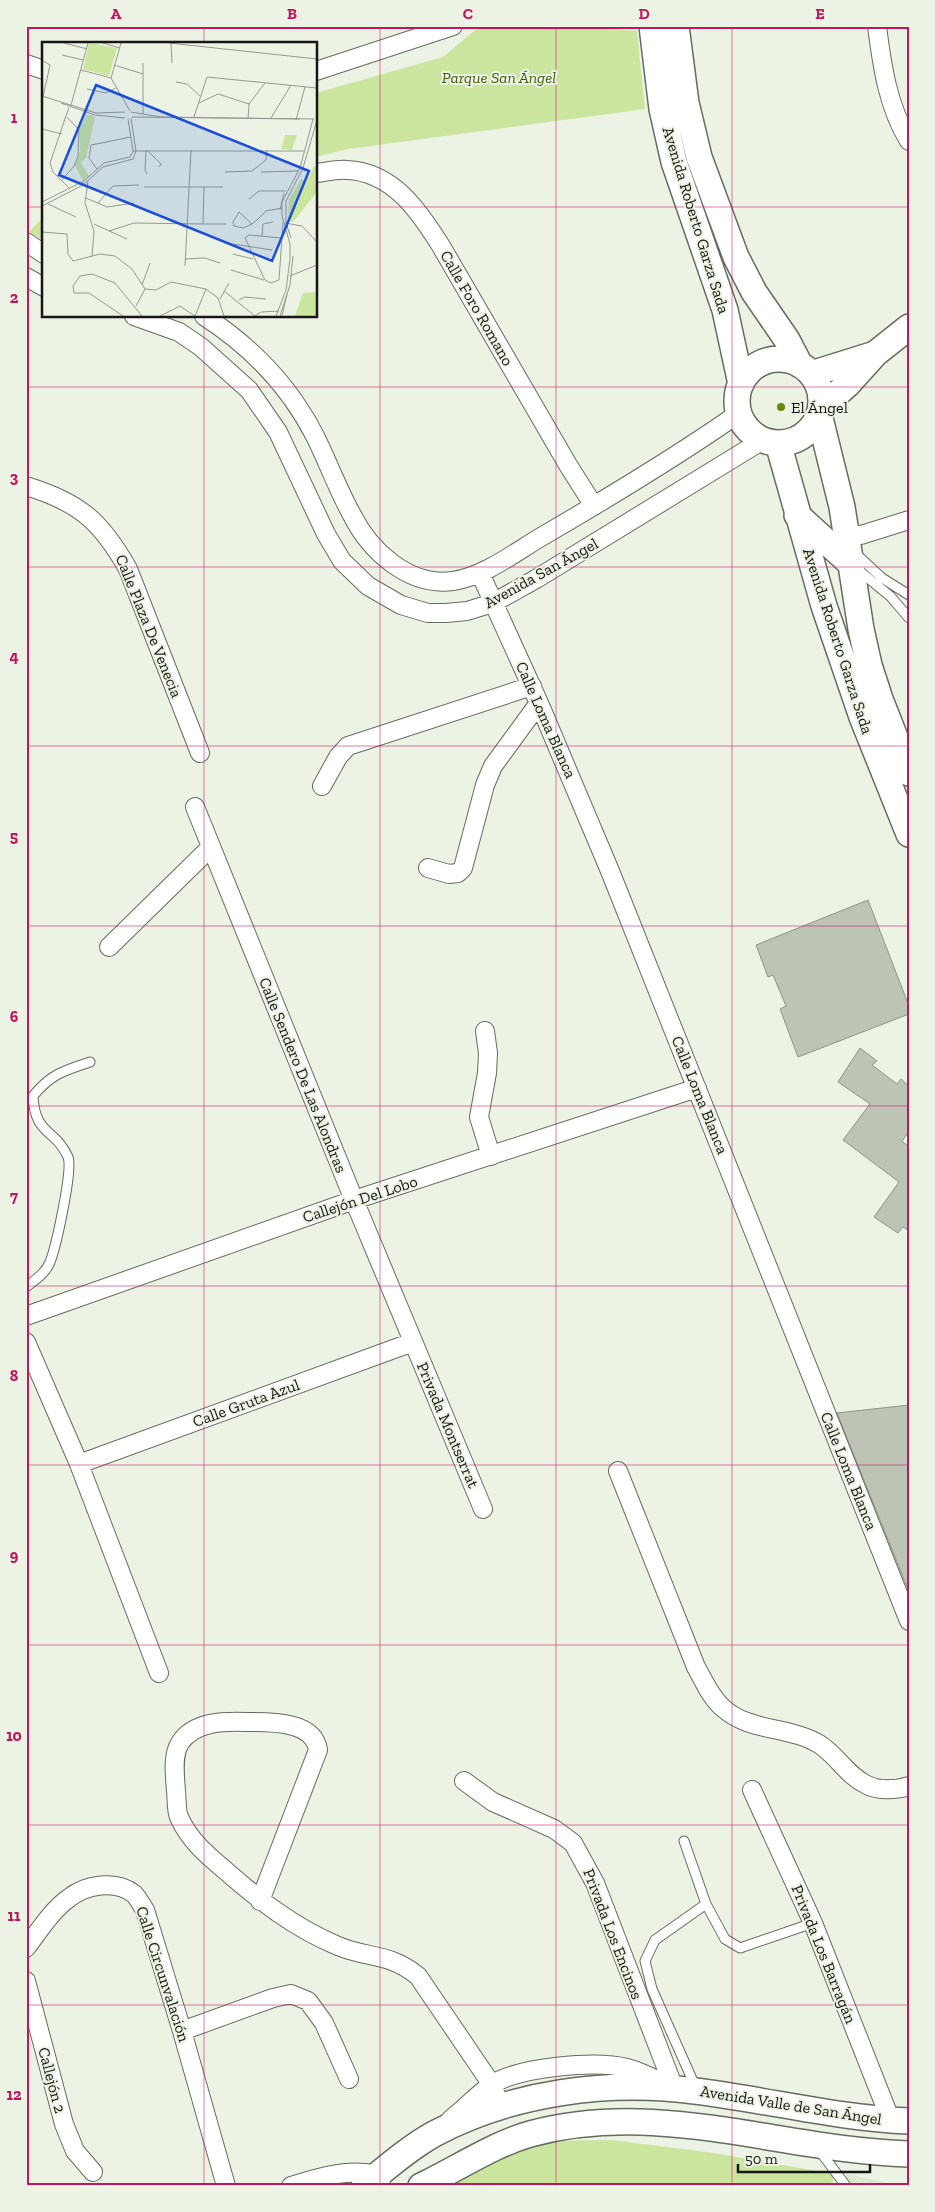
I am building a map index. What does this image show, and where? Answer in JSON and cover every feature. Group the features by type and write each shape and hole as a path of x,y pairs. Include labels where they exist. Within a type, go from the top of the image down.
{"street":[{"path":"318,70 453,26"},
{"name":"Avenida Roberto Garza Sada","path":"652,26 662,109 674,162 725,310 741,384"},
{"name":"Avenida Roberto Garza Sada","path":"676,26 686,104 699,157 736,257 754,292 806,370"},
{"path":"878,26 887,88 899,125 909,141"},
{"path":"26,64 42,69"},
{"name":"Calle Foro Romano","path":"318,173 347,170 375,176 400,191 420,214 441,246 568,465 594,506"},
{"path":"26,242 42,253"},
{"name":"Avenida San Ángel","path":"146,318 182,324 201,347 250,390 278,432 330,541 342,561 368,586 402,605 428,613 446,614 467,611 493,603 770,441"},
{"name":"Avenida San Ángel","path":"207,318 230,333 255,354 286,388 315,437 365,539 383,557 410,573 431,580 453,581 480,573 594,506 739,413"},
{"path":"820,411 875,354 909,327"},
{"path":"806,370 875,354"},
{"path":"787,360 806,370 820,390 820,411 815,424 799,439 770,441 748,429 739,413 738,403 741,384 749,372 767,362 787,360"},
{"name":"Avenida Roberto Garza Sada","path":"820,411 842,507 861,630 869,665 903,742 909,773"},
{"name":"Avenida Roberto Garza Sada","path":"770,441 797,516 824,606 862,717 909,834"},
{"name":"Calle Plaza De Venecia","path":"26,486 50,494 76,507 95,521 114,543 128,569 200,753"},
{"path":"797,516 849,548 861,535 908,521"},
{"name":"Calle Loma Blanca","path":"480,573 532,686 610,871 909,1621"},
{"path":"843,658 864,684 880,730 903,742 895,766 909,803"},
{"path":"322,786 338,757 348,746 532,686"},
{"path":"428,868 449,874 458,873 463,868 485,785 493,766 539,703"},
{"name":"Calle Sendero De Las Alondras","path":"195,807 413,1342"},
{"path":"109,947 211,847"},
{"path":"485,1031 488,1053 487,1073 479,1117 491,1156"},
{"name":"Callejón Del Lobo","path":"26,1316 354,1200 697,1088"},
{"path":"26,1342 79,1464 159,1673"},
{"name":"Calle Gruta Azul","path":"79,1464 413,1342"},
{"name":"Privada Montserrat","path":"413,1342 483,1509"},
{"path":"618,1471 696,1667 708,1689 722,1708 738,1719 799,1735 819,1744 847,1771 868,1786 877,1788 909,1786"},
{"path":"260,1900 318,1750 317,1740 309,1732 279,1723 232,1722 208,1724 186,1734 177,1747 175,1775 178,1815 187,1833 200,1848 260,1900 309,1933 341,1947 386,1958 411,1970 418,1976 496,2096"},
{"name":"Privada Los Encinos","path":"464,1781 493,1802 554,1829 573,1843 595,1883 686,2090"},
{"name":"Privada Los Barragán","path":"752,1790 900,2121"},
{"name":"Calle Circunvalación","path":"26,1948 58,1907 74,1894 99,1886 125,1888 134,1894 144,1910 182,2032 226,2186"},
{"name":"Callejón 2","path":"26,1981 64,2124 75,2150 93,2172"},
{"path":"182,2032 272,1998 291,1994 308,2001 324,2023 349,2079"},
{"name":"Avenida Valle de San Ángel","path":"369,2182 425,2140 496,2096 597,2089 686,2090 846,2116 900,2121"},
{"name":"Avenida Valle de San Ángel","path":"429,2182 500,2146 521,2138 580,2124 616,2121 687,2124 850,2150 909,2154"},
{"path":"425,2140 429,2182"},
{"path":"291,2186 326,2175 369,2182"}],"lane":[{"path":"849,548 882,578 909,595"},
{"path":"849,548 909,618"},
{"path":"26,1287 39,1278 50,1263 69,1182 68,1158 56,1141 39,1124 34,1113 33,1096 45,1082 61,1072 90,1062"},
{"path":"684,1841 706,1904 726,1939 740,1948 813,1923"},
{"path":"686,2090 652,1988 645,1961 656,1940 706,1904"},
{"path":"815,2144 846,2186"}],"shaded area":[{"path":"847,2174 900,2186 845,2186"}],"green space":[{"name":"Parque San Ángel","path":"480,26 572,26 637,31 645,109 348,149 318,156 318,92 443,57"},
{"path":"42,218 42,239 29,232"},
{"path":"612,2140 714,2153 834,2174 832,2186 447,2186 473,2166 542,2141"}],"building":[{"path":"868,900 909,1006 909,1014 798,1057 780,1009 786,1006 773,975 768,977 756,945"},
{"path":"860,1048 877,1061 872,1065 897,1084 901,1079 909,1086 909,1131 902,1141 909,1147 909,1231 903,1227 898,1233 874,1217 899,1182 843,1140 870,1104 838,1082"},
{"path":"909,1405 909,1592 837,1413"}],"place":[{"name":"El Ángel","path":"781,407"}]}
